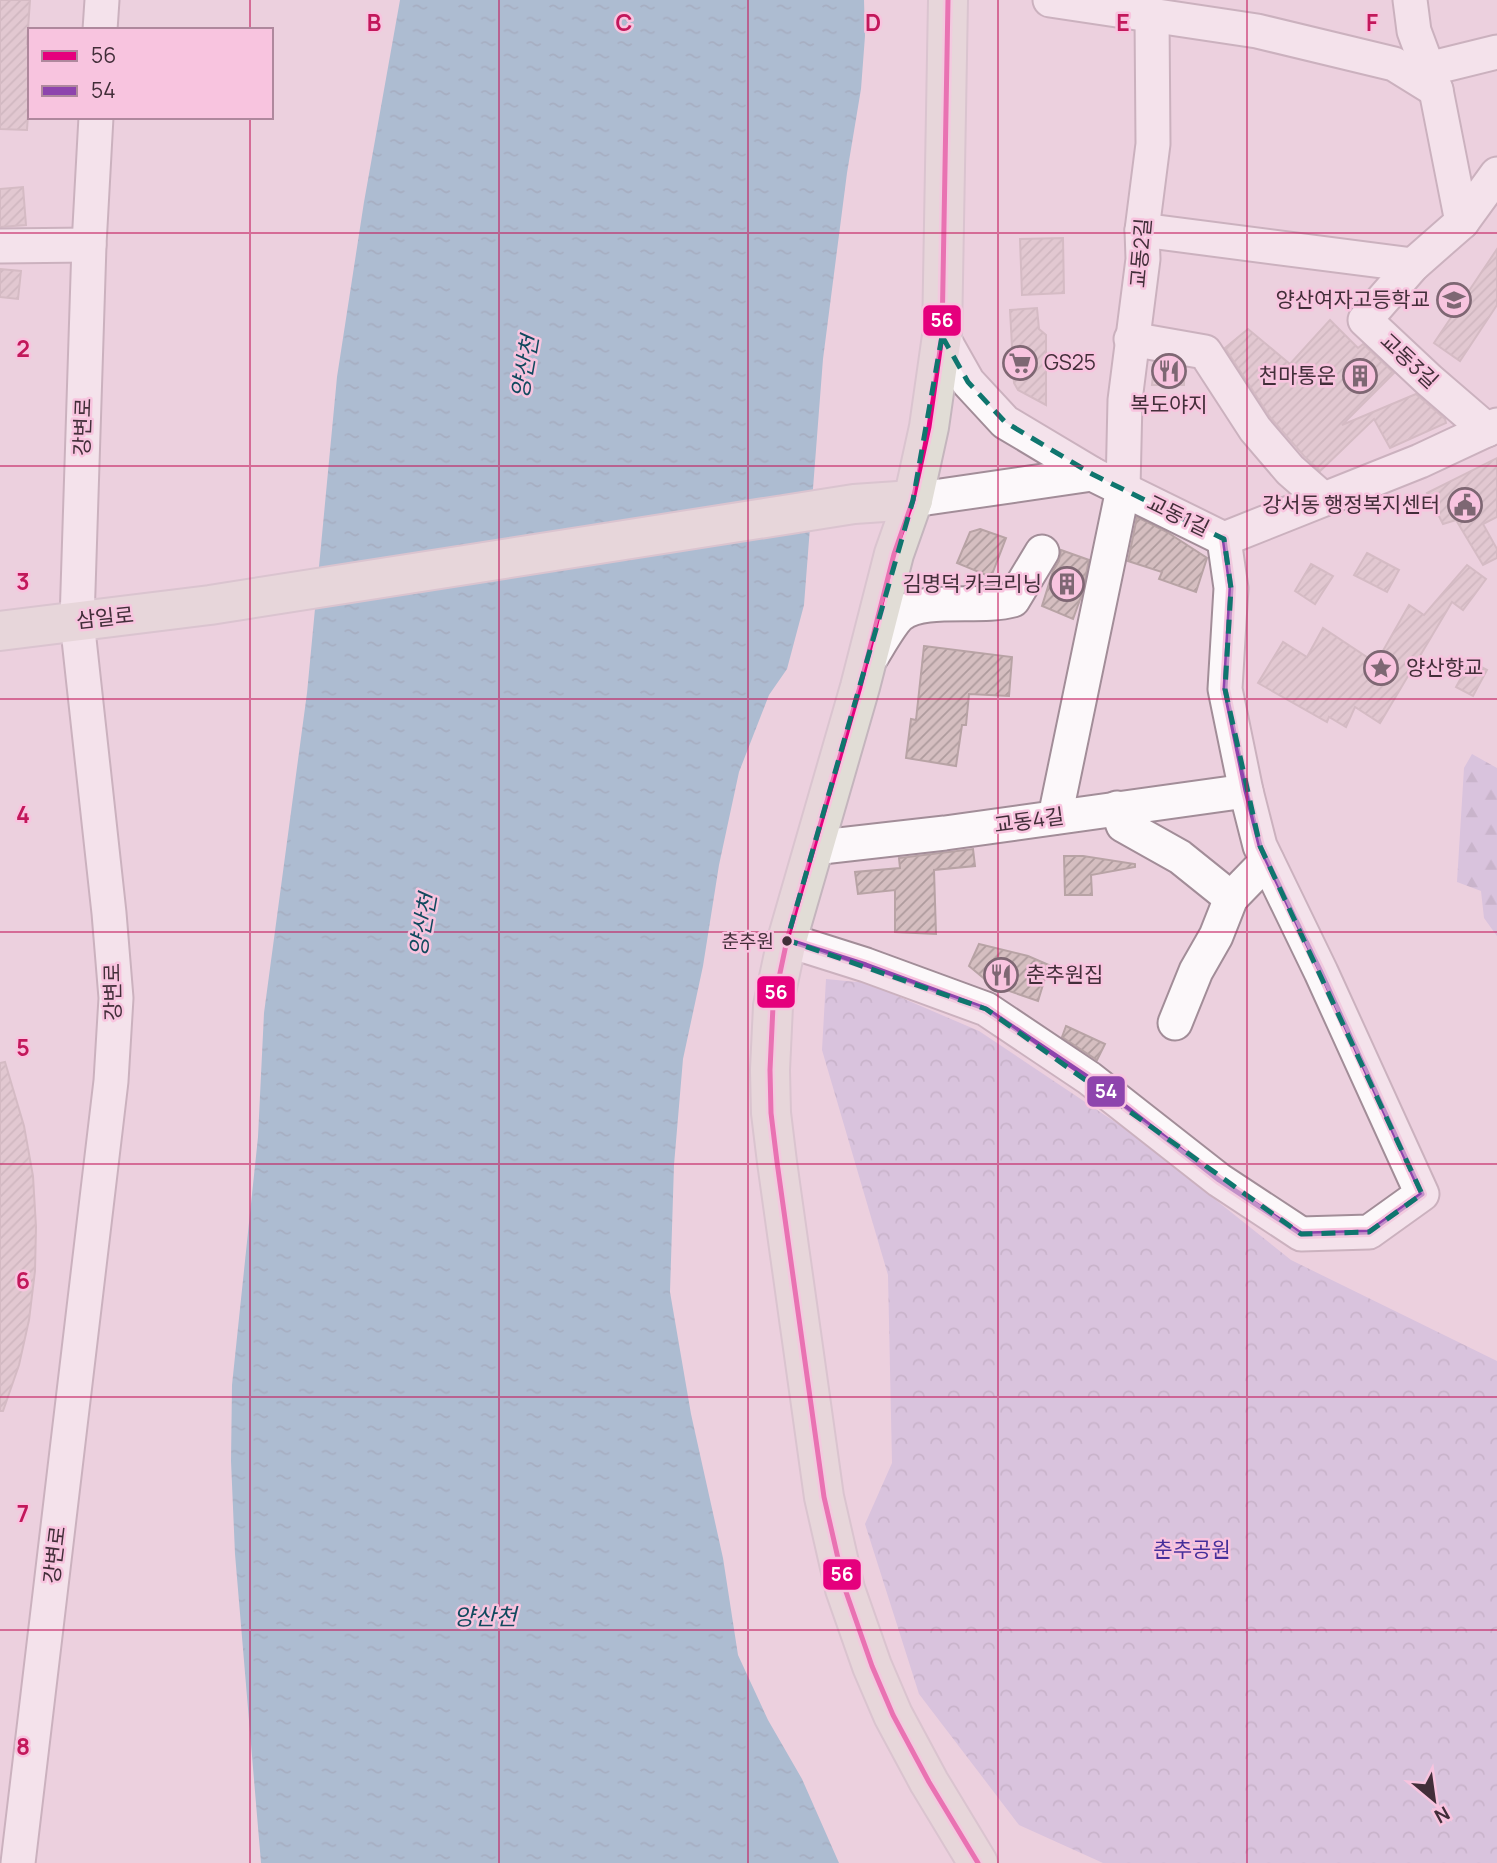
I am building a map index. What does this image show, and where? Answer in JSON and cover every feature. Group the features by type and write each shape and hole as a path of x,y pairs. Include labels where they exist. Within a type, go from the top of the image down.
{"main road":[{"path":"948,0 942,336 929,427 913,500 894,554 787,940 773,1006 770,1070 771,1113 824,1497 845,1589 872,1666 893,1714 929,1782 978,1863"},
{"name":"삼일로","path":"0,631 219,604 855,504 913,500"}],"street":[{"path":"100,28 102,0"},
{"path":"1050,0 1257,31 1394,64 1432,80 1497,52"},
{"path":"1410,0 1414,31 1432,80 1462,222"},
{"name":"교동2길","path":"1055,817 1123,489 1125,400 1143,259 1142,230 1153,144 1152,16"},
{"name":"강변로","path":"18,1863 111,1081 116,998 77,621 89,245 96,119"},
{"name":"교동3길","path":"1492,427 1429,380 1365,320 1413,265 1462,222 1497,174"},
{"path":"1142,230 1413,265"},
{"path":"0,246 89,245"},
{"name":"교동1길","path":"942,336 968,382 996,414 1092,474 1224,539 1420,461 1492,427"},
{"path":"1131,339 1205,352 1255,429 1290,470 1323,499"},
{"path":"913,500 1092,474"},
{"path":"787,940 866,965 986,1009 1089,1078 1219,1180 1301,1234 1369,1232 1422,1194 1321,972 1260,846 1245,791 1224,689 1231,588 1224,539"},
{"path":"864,667 900,615 925,605 995,605 1013,600 1042,552"},
{"name":"교동4길","path":"813,848 945,833 1245,791"},
{"path":"1117,808 1124,825 1180,858 1231,898"},
{"path":"1175,1023 1231,898 1267,861"}],"highlighted area":[{"path":"942,336 968,382 1005,422 1092,474 1224,539 1231,588 1225,689 1260,846 1422,1194 1369,1232 1301,1234 986,1009 787,940 913,500"}],"green space":[{"path":"1472,754 1497,768 1497,936 1484,918 1481,891 1457,882 1464,768"},
{"name":"춘추공원","path":"826,979 867,983 979,1031 1133,1134 1291,1260 1497,1361 1497,1863 1103,1863 1019,1825 919,1694 865,1524 892,1463 888,1275 822,1050"}],"water":[{"name":"양산천","path":"400,0 864,0 865,36 861,89 847,173 823,359 804,605 787,669 769,695 739,772 719,865 703,966 683,1059 674,1165 670,1292 691,1414 723,1558 738,1655 768,1720 802,1779 839,1863 261,1863 235,1554 231,1461 232,1385 258,1137 264,1013 307,693 337,377 364,202"}],"building":[{"path":"0,0 30,0 27,130 0,129"},
{"path":"23,187 26,225 0,227 0,189"},
{"path":"1063,238 1064,293 1022,295 1020,239"},
{"path":"1497,249 1497,305 1460,361 1434,343"},
{"path":"0,269 21,271 18,299 0,297"},
{"path":"1037,308 1039,329 1046,335 1046,405 1018,390 1014,383 1010,310"},
{"path":"1330,320 1358,348 1363,344 1394,373 1342,425 1416,394 1445,419 1446,423 1390,448 1374,419 1320,471 1270,417 1225,348 1248,329 1290,364"},
{"name":"복도야지","path":"1154,363 1184,368 1184,385 1152,385"},
{"name":"강서동 행정복지센터","path":"1497,458 1497,517 1483,524 1497,549 1497,558 1483,565 1456,520 1443,524 1427,493"},
{"path":"1137,517 1167,532 1207,558 1196,592 1159,579 1162,572 1128,561"},
{"path":"980,529 1006,538 991,577 957,563 970,532"},
{"name":"김명덕 카크리닝","path":"1061,550 1089,560 1082,594 1073,619 1042,606"},
{"path":"1367,553 1399,570 1387,592 1354,575"},
{"path":"1311,564 1333,576 1315,604 1295,591"},
{"path":"1467,565 1486,579 1463,610 1452,602 1380,723 1355,707 1346,727 1329,717 1327,722 1258,683 1283,642 1307,657 1323,628 1376,663 1409,605 1424,615"},
{"path":"924,646 1012,657 1009,696 969,694 966,725 962,725 956,766 906,758 911,719 916,720"},
{"path":"1470,661 1487,670 1473,696 1456,687"},
{"path":"973,849 975,866 934,870 936,934 895,932 895,890 858,894 855,872 900,868 899,858"},
{"path":"1064,856 1083,856 1135,864 1135,867 1091,875 1092,895 1065,895"},
{"name":"춘추원집","path":"979,944 1028,956 1049,965 1038,1001 992,985 969,966"},
{"path":"1066,1026 1105,1044 1097,1060 1062,1037"},
{"path":"5,1062 24,1126 33,1176 36,1227 35,1271 29,1320 19,1365 3,1411 0,1411 0,1063"}],"transit line":[{"name":"56","path":"948,0 942,336 929,427 913,500 894,554 860,687 787,940 773,1006 770,1070 771,1113 777,1162 824,1497 845,1589 872,1666 893,1715 929,1782 978,1863"},
{"name":"54","path":"787,940 866,965 986,1009 1089,1078 1219,1180 1301,1234 1369,1232 1422,1194 1321,972 1260,846 1225,689 1231,588 1224,539"}],"place":[{"name":"양산여자고등학교","path":"1454,300"},
{"name":"GS25","path":"1020,363"},
{"name":"복도야지","path":"1169,371"},
{"name":"천마통운","path":"1360,376"},
{"name":"강서동 행정복지센터","path":"1465,505"},
{"name":"김명덕 카크리닝","path":"1067,584"},
{"name":"양산향교","path":"1381,668"},
{"name":"춘추원","path":"787,941"},
{"name":"춘추원집","path":"1001,975"}]}
